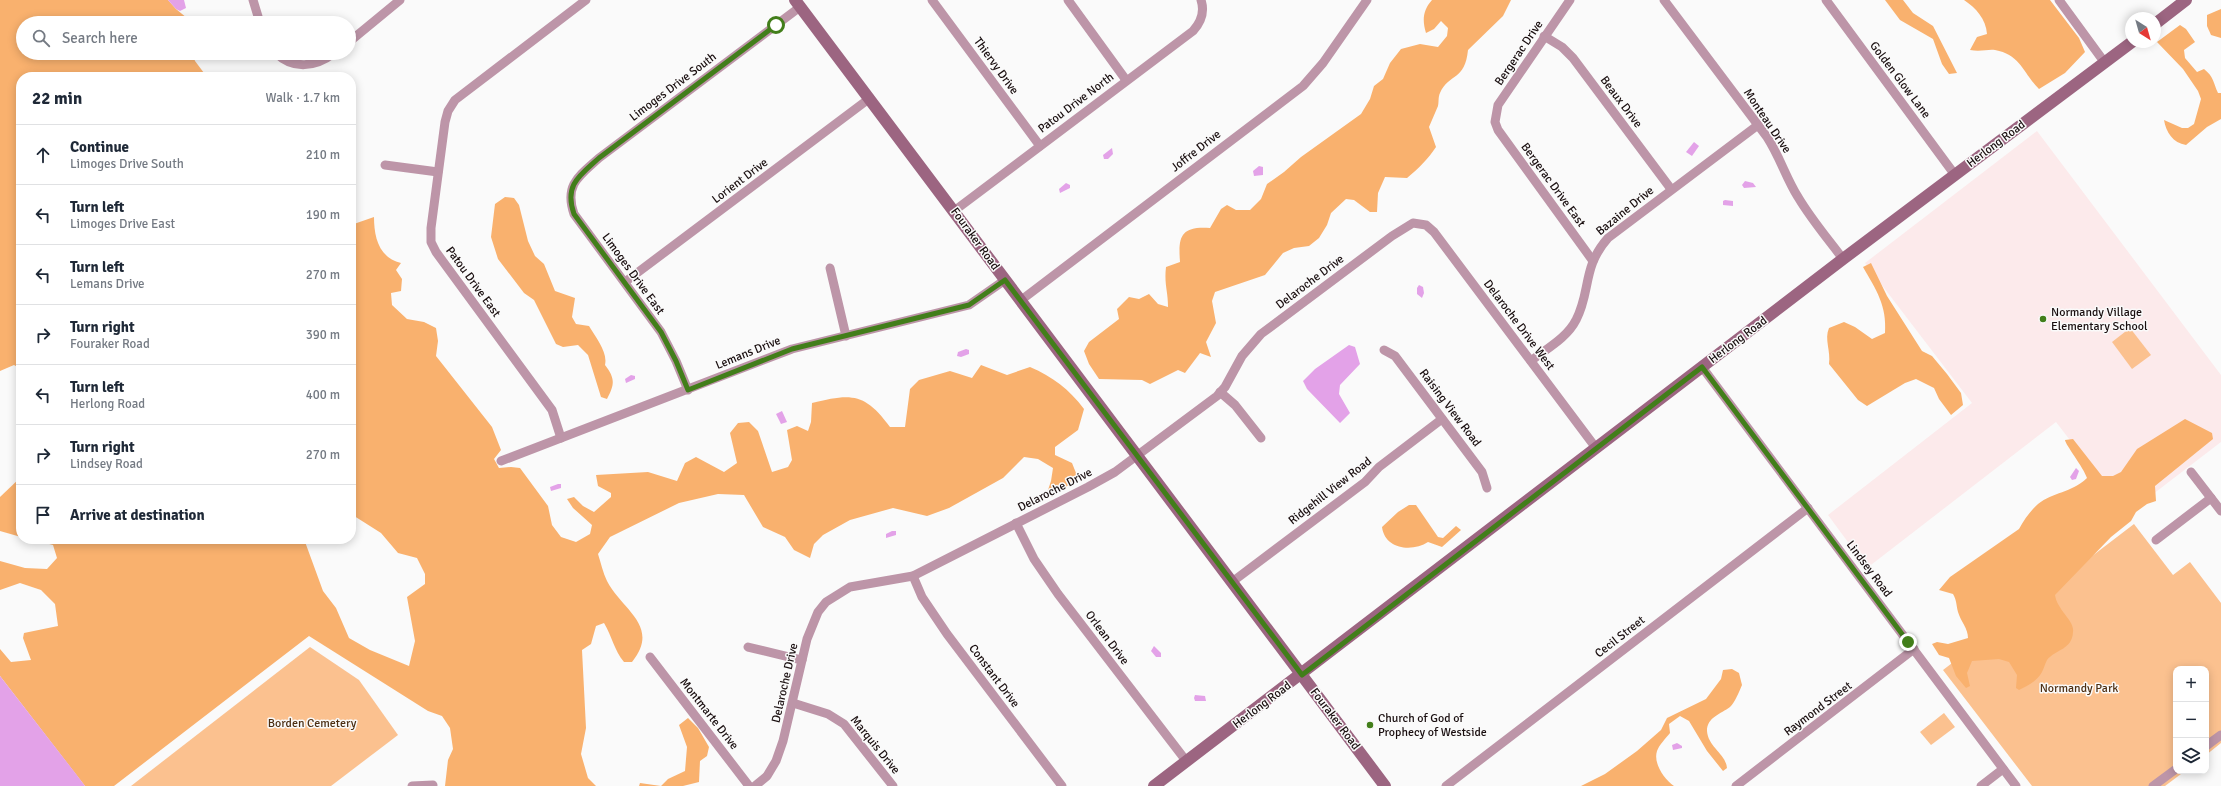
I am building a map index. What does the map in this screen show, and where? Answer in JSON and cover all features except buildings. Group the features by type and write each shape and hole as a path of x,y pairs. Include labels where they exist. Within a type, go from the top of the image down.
{"street":[{"path":"253,0 258,16"},
{"path":"356,36 400,0"},
{"name":"Patou Drive East","path":"561,438 552,410 436,252 431,242 430,228 448,111 455,100 586,0"},
{"name":"Thiervy Drive","path":"932,0 1040,146"},
{"path":"1068,0 1126,80"},
{"name":"Joffre Drive","path":"1020,301 1303,86 1326,60 1366,0"},
{"name":"Bergerac Drive","path":"1495,122 1498,105 1570,0"},
{"name":"Monteau Drive","path":"1664,0 1780,156 1789,181 1798,198 1844,259"},
{"name":"Golden Glow Lane","path":"1826,0 1955,175"},
{"path":"2059,0 2105,63"},
{"path":"2161,19 2186,0"},
{"name":"Fouraker Road","path":"798,3 1385,786"},
{"name":"Limoges Drive South","path":"571,195 577,178 599,158 798,3"},
{"name":"Patou Drive North","path":"954,211 1126,80 1193,32 1200,23 1202,5"},
{"name":"Beaux Drive","path":"1544,36 1562,48 1573,58 1672,189"},
{"name":"Herlong Road","path":"1154,786 1302,675 1702,367 2125,47"},
{"path":"284,60 296,65 317,63 322,60"},
{"name":"Lorient Drive","path":"625,282 870,98"},
{"name":"Bergerac Drive East","path":"1495,122 1498,130 1593,261"},
{"name":"Bazaine Drive","path":"1531,360 1567,333 1576,321 1593,261 1602,245 1613,233 1758,125"},
{"path":"385,165 438,172"},
{"name":"Limoges Drive East","path":"571,195 574,214 661,332 676,361 688,390"},
{"name":"Delaroche Drive","path":"755,786 767,776 776,760 793,703 807,639 818,612 833,596 850,587 913,576 1115,472 1220,392 1242,356 1261,334 1392,236 1414,223 1418,223"},
{"name":"Delaroche Drive West","path":"1418,223 1426,225 1434,232 1596,448"},
{"path":"830,268 846,336"},
{"name":"Lemans Drive","path":"501,461 792,349 969,305 1005,280"},
{"name":"Raising View Road","path":"1384,350 1395,356 1482,472 1487,488"},
{"name":"Lindsey Road","path":"1702,367 2016,786"},
{"path":"1220,392 1235,405 1261,438"},
{"name":"Ridgehill View Road","path":"1232,582 1365,482 1379,467 1442,419"},
{"path":"2191,472 2221,511"},
{"path":"2156,540 2211,498"},
{"name":"Cecil Street","path":"1446,786 1808,508"},
{"name":"Orlean Drive","path":"1016,524 1042,571 1187,762"},
{"name":"Constant Drive","path":"913,576 922,597 947,634 1062,786"},
{"path":"748,647 802,660"},
{"name":"Raymond Street","path":"1736,786 1914,650"},
{"name":"Montmarte Drive","path":"650,657 749,786"},
{"name":"Marquis Drive","path":"793,703 828,714 844,724 893,786"},
{"path":"2209,744 2221,735"},
{"path":"1981,786 2003,769"},
{"path":"2153,786 2173,771"},
{"path":"412,786 433,785"}],"shaded area":[{"path":"0,0 168,0 184,16 16,16 16,60 195,60 203,72 16,72 16,366 14,365 0,371"},
{"path":"168,0 184,0 186,8 180,11 176,9"},
{"path":"1432,0 1511,0 1503,16 1468,50 1464,67 1448,82 1440,93 1438,106 1429,127 1436,147 1427,159 1407,178 1385,177 1378,193 1377,212 1370,212 1354,200 1346,199 1331,213 1327,225 1319,238 1309,246 1294,248 1283,253 1265,275 1215,292 1212,301 1216,323 1206,342 1211,357 1200,353 1185,373 1178,370 1150,384 1142,380 1099,379 1089,364 1084,351 1089,342 1119,319 1117,309 1129,297 1139,299 1149,294 1158,304 1168,307 1165,278 1166,267 1180,262 1180,245 1183,234 1193,229 1210,228 1221,209 1227,205 1236,210 1250,210 1261,199 1267,184 1301,157 1361,114 1370,99 1374,86 1383,79 1390,63 1401,49 1420,44 1438,47 1447,36 1448,28 1441,21 1434,29 1426,33 1424,15"},
{"path":"1885,0 1903,0 1913,13 1933,26 1957,73 1949,74 1942,64 1933,39 1900,20"},
{"path":"1964,0 2050,0 2079,38 2085,52 2065,73 2039,89 2021,65 2004,52 1995,50 1970,50 1977,37 1987,34 1985,23 1980,14"},
{"path":"2221,9 2221,38 2211,35 2207,26 2207,15"},
{"path":"2180,25 2186,29 2195,42 2184,50 2185,58 2197,72 2204,69 2213,80 2218,93 2221,93 2221,119 2207,127 2186,145 2177,142 2168,133 2164,120 2182,128 2188,128 2194,124 2201,99 2198,91 2183,69 2161,46 2161,39"},
{"name":"Normandy Village Elementary School","path":"2037,131 2221,375 2221,442 2127,514 2056,422 1867,568 1828,515 1972,403 1865,263"},
{"path":"1694,142 1699,146 1692,156 1686,152"},
{"path":"1112,148 1113,154 1108,159 1104,159 1103,155"},
{"path":"1259,166 1263,167 1263,175 1254,176 1253,171"},
{"path":"1745,181 1753,183 1756,187 1744,188 1742,185"},
{"path":"1066,183 1070,185 1070,188 1060,193 1059,189"},
{"path":"505,197 514,198 519,205 528,241 535,256 544,264 555,291 575,298 572,317 576,324 589,326 601,345 605,355 605,365 611,374 613,381 613,385 607,399 601,397 588,355 578,345 563,347 556,344 534,300 524,293 498,259 491,237 495,204"},
{"path":"1723,201 1733,201 1733,206 1723,205"},
{"path":"374,217 375,232 379,246 388,257 401,263 396,270 402,279 401,291 391,293 392,305 407,319 424,322 436,328 438,341 436,356 492,427 501,450 494,459 499,468 520,468 548,506 552,525 561,537 576,542 590,534 592,525 573,508 567,499 574,497 583,506 594,512 611,497 611,493 598,486 596,475 648,472 677,481 685,463 696,457 724,472 737,463 730,433 738,423 749,422 758,431 772,472 788,467 792,460 787,430 797,426 808,431 811,422 812,403 838,398 857,398 873,408 890,427 905,427 910,389 919,380 950,371 972,378 981,365 1007,375 1030,367 1060,384 1072,395 1084,409 1078,430 1055,447 1055,455 1072,463 1078,478 1052,497 1047,493 1053,468 1038,459 1024,457 1003,478 949,508 927,516 893,508 850,520 823,535 814,544 810,558 794,550 785,537 763,527 744,495 718,494 679,503 610,537 598,554 603,571 607,581 636,619 641,628 642,638 640,649 632,662 624,662 618,653 604,623 596,626 591,644 582,650 586,728 581,754 588,778 596,786 445,786 448,760 453,749 450,728 442,716 428,711 309,636 114,786 85,786 0,676 0,649 11,662 31,660 23,638 24,633 58,626 55,604 41,590 20,583 0,590 0,561 25,568 47,569 57,558 53,545 49,544 306,544 323,591 336,608 349,638 370,650 409,666 415,641 407,597 425,584 425,574 417,558 398,553 381,533 356,517 356,223"},
{"path":"1871,263 1887,296 1922,351 1932,356 1961,393 1963,405 1951,415 1939,399 1934,388 1916,379 1905,383 1867,406 1858,400 1829,364 1827,336 1829,328 1844,322 1855,327 1872,339 1885,333 1884,314 1880,298 1863,267"},
{"path":"1419,285 1423,287 1424,293 1422,298 1417,294 1417,288"},
{"path":"1349,345 1355,347 1360,364 1340,385 1339,394 1350,413 1340,423 1307,389 1303,381 1315,369"},
{"path":"966,349 969,350 969,354 961,357 957,356 958,352"},
{"path":"631,375 635,376 635,379 626,383 625,379"},
{"path":"782,411 787,422 781,424 776,414"},
{"path":"2185,419 2212,433 2213,439 2155,486 2156,501 2147,504 2136,512 2131,521 2111,537 2055,595 2059,606 2069,619 2073,628 2072,638 2067,646 2047,660 2042,672 2035,681 2019,690 2016,688 2017,675 2009,662 1999,659 1972,661 1967,673 1970,686 1966,688 1956,676 1949,658 1939,655 1932,644 1937,642 1948,644 1968,638 1967,631 1959,616 1953,594 1939,590 1950,577 2019,529 2027,516 2038,504 2050,497 2075,487 2087,478 2065,440 2073,439 2102,476 2113,476 2121,472 2137,449"},
{"path":"2076,468 2079,471 2076,479 2072,480 2070,477"},
{"path":"16,482 16,536 0,531 0,497"},
{"path":"561,484 561,488 551,491 550,487"},
{"path":"1409,505 1416,505 1438,537 1443,538 1456,526 1461,530 1442,547 1428,542 1415,547 1400,547 1388,540 1384,535 1382,527 1398,512"},
{"path":"896,531 896,535 886,538 886,534"},
{"path":"1154,646 1161,653 1161,657 1156,657 1151,651"},
{"path":"1732,669 1739,673 1742,685 1732,705 1715,716 1709,722 1707,731 1710,742 1724,759 1727,768 1723,771 1707,751 1689,721 1680,716 1669,724 1670,733 1659,746 1656,756 1658,766 1663,775 1674,786 1581,786 1605,774 1637,751 1661,730 1667,718 1706,699 1721,679 1723,670"},
{"path":"0,676 76,774 85,786 0,786"},
{"path":"1195,695 1205,696 1206,701 1195,701"},
{"path":"688,718 698,728 709,747 707,756 700,761 699,782 683,786 661,786 668,779 685,771 687,747 679,725"},
{"path":"1677,743 1682,746 1682,748 1673,750 1672,745"},
{"path":"640,783 661,786 639,786"}],"green space":[{"path":"2130,328 2151,355 2132,369 2112,342"},
{"name":"Normandy Park","path":"2134,524 2173,575 2190,562 2221,603 2221,743 2209,753 2209,666 2173,666 2173,774 2181,774 2165,786 2032,786 1943,670"},
{"name":"Borden Cemetery","path":"310,647 359,680 398,735 331,786 131,786"},
{"path":"1944,713 1955,727 1931,745 1920,732"}],"place":[{"name":"Normandy Village Elementary School","path":"2043,319"},
{"name":"Church of God of Prophecy of Westside","path":"1370,725"}],"route":[{"path":"776,25 599,158 577,178 571,190 571,205 574,214 661,332 670,348 688,390 792,349 879,329 969,305 983,297 1005,280 1302,675 1702,367 1908,642"}]}
